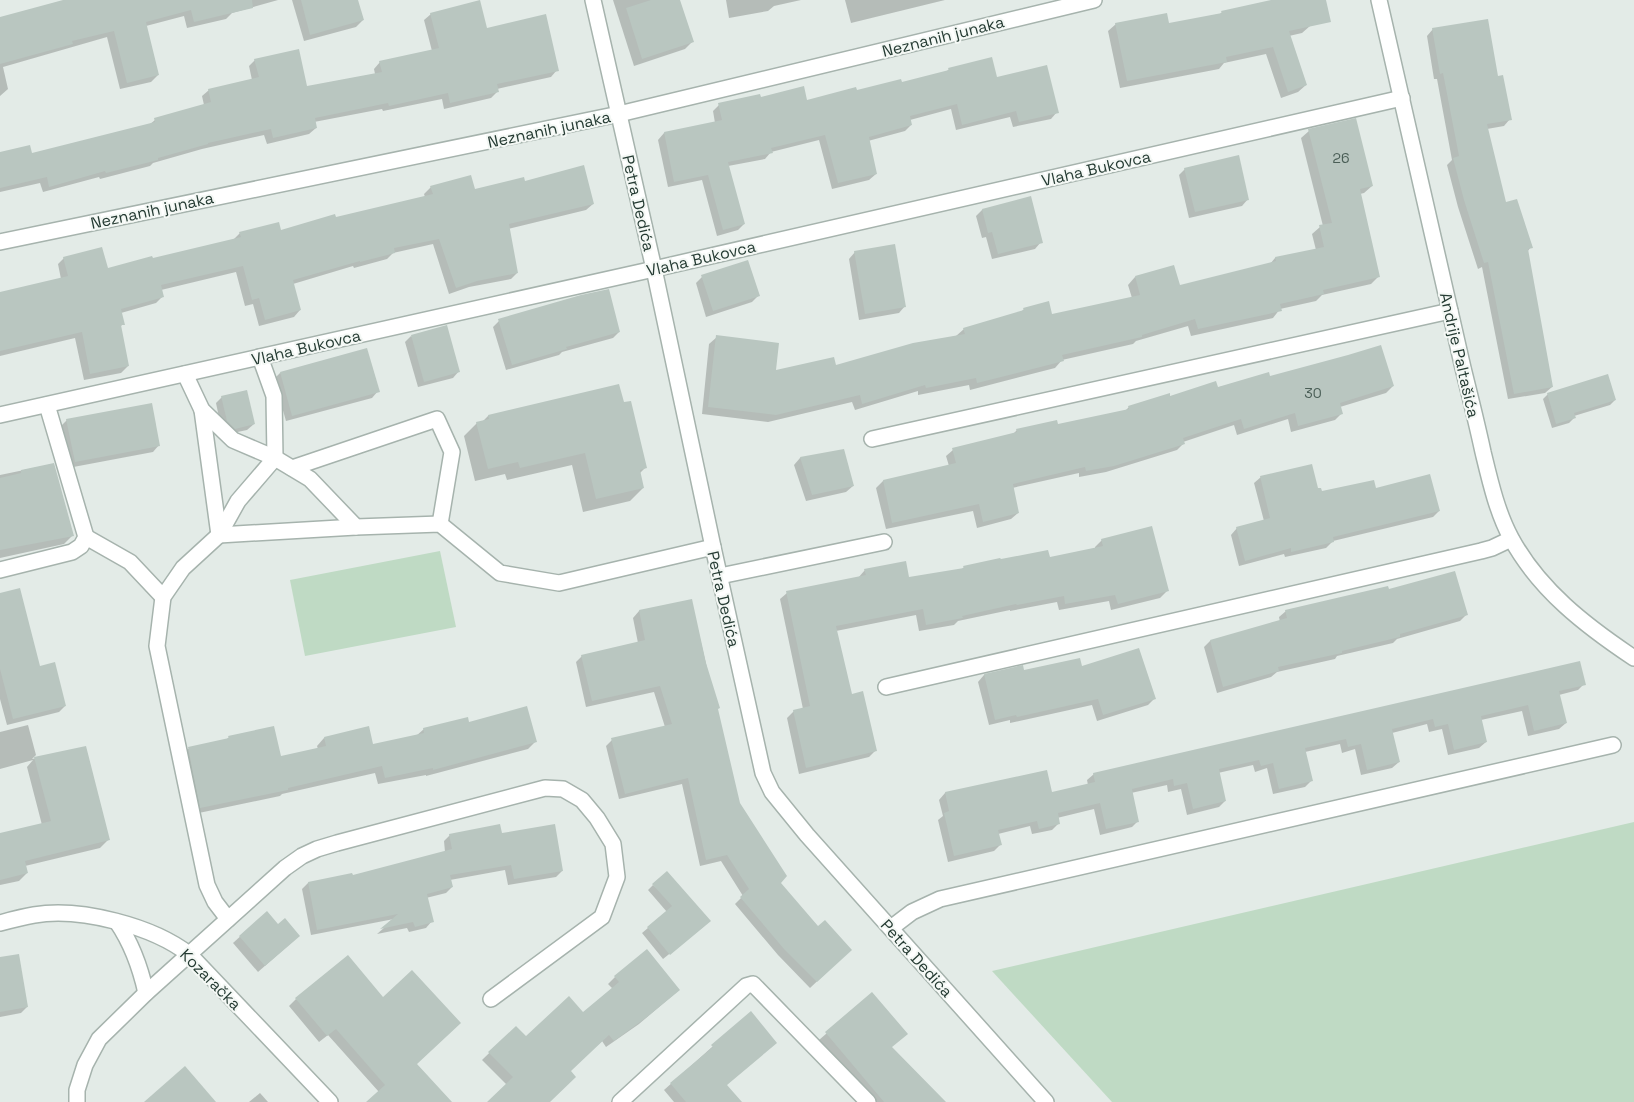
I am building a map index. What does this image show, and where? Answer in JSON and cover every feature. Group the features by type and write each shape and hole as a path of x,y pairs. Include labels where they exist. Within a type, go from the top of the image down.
{"street":[{"name":"Petra Dedića","path":"593,0 654,269 758,754 766,780 772,792 788,813 1046,1102"},
{"name":"Neznanih junaka","path":"0,242 619,114 1094,0"},
{"name":"Andrije Paltašića","path":"1379,0 1489,478 1501,517 1511,538 1538,578 1551,593 1576,616 1634,658"},
{"name":"Vlaha Bukovca","path":"0,415 654,269 1402,98"},
{"path":"872,439 1450,311"},
{"path":"228,919 215,902 207,885 157,646 163,597 184,568 219,535 238,501 275,458 274,396 260,357"},
{"path":"185,374 202,410 219,535"},
{"path":"47,405 86,536 130,562 163,597"},
{"path":"202,410 233,440 275,458 310,479 356,528"},
{"path":"292,468 437,419 452,452 440,524"},
{"path":"219,535 440,524 500,573 559,583 713,548"},
{"path":"0,570 72,552 81,546 86,536"},
{"path":"886,687 1481,551 1492,548 1511,538"},
{"path":"720,576 884,542"},
{"path":"891,928 912,912 940,899 1613,745"},
{"path":"77,1102 77,1090 84,1065 99,1039 146,993 228,919 285,868 302,856 317,849 546,788 563,789 582,800 597,818 613,844 617,877 602,917 491,1000"},
{"name":"Kozaračka","path":"0,923 34,915 82,915 117,922 170,942 190,955 330,1102"},
{"path":"117,922 138,961 146,993"},
{"path":"620,1102 746,986 753,984 868,1102"}],"green space":[{"path":"440,551 456,627 305,656 290,580"},
{"path":"1634,822 1634,1102 1112,1102 992,971"}],"building":[{"path":"63,0 252,0 253,8 194,22 191,10 146,22 159,75 127,83 114,31 72,41 73,44 0,64 0,17"},
{"path":"301,0 358,0 364,20 310,35"},
{"path":"480,0 487,28 546,14 559,71 497,84 499,92 450,103 448,93 389,106 388,103 315,118 317,128 273,138 271,129 208,143 158,158 158,160 106,173 105,171 49,187 47,177 0,188 0,152 30,145 32,153 155,122 154,118 211,102 208,89 259,77 254,59 299,49 307,86 382,72 379,61 439,48 430,13"},
{"path":"651,0 680,0 694,42 642,59 626,8"},
{"path":"1271,0 1326,0 1331,22 1289,31 1307,85 1288,92 1273,47 1226,57 1227,62 1127,81 1115,23 1167,13 1169,23 1222,13 1221,11"},
{"path":"1488,19 1498,76 1503,75 1512,120 1487,124 1506,202 1517,199 1533,248 1528,249 1553,387 1514,394 1488,262 1484,263 1453,158 1459,156 1443,73 1440,74 1432,28"},
{"path":"992,57 997,77 1047,65 1059,113 1019,122 1016,111 962,125 957,104 910,116 912,125 869,137 877,174 838,183 825,135 771,148 773,153 728,162 745,224 723,230 708,175 674,182 664,132 722,120 718,103 760,94 761,97 804,86 807,100 856,87 857,90 901,79 902,82"},
{"path":"1356,118 1373,186 1360,189 1380,277 1323,290 1324,294 1280,304 1282,311 1198,329 1195,319 1142,335 1142,337 1062,355 1064,361 977,383 976,378 926,388 925,385 862,404 860,395 776,415 708,407 716,335 779,343 776,370 834,357 836,365 913,343 965,334 963,328 1049,301 1052,314 1140,295 1135,276 1174,265 1180,285 1276,261 1275,257 1324,247 1319,225 1332,223 1308,129"},
{"path":"1239,155 1249,200 1195,212 1184,168"},
{"path":"584,165 594,204 509,224 518,273 477,281 456,288 439,239 394,248 395,253 293,280 301,310 265,320 259,298 252,300 243,266 161,285 164,297 121,309 125,325 121,325 129,366 90,374 82,332 0,351 0,292 68,276 63,257 102,247 108,268 152,256 153,258 241,237 239,232 279,222 281,230 335,214 336,217 433,194 430,186 471,175 475,189 524,177 525,181"},
{"path":"1031,196 1043,243 998,254 992,232 988,233 982,209"},
{"path":"895,244 906,307 865,314 854,251"},
{"path":"748,260 760,296 713,311 701,275"},
{"path":"609,289 620,332 512,365 498,319 581,295"},
{"path":"447,325 460,372 424,382 411,335"},
{"path":"1381,345 1394,386 1340,403 1343,414 1298,426 1295,413 1244,429 1241,419 1183,438 1185,444 1114,466 1086,471 1085,467 1013,484 1019,513 983,522 979,504 892,523 883,480 956,463 952,448 1017,432 1016,429 1057,420 1058,424 1129,409 1128,406 1170,393 1170,396 1216,381 1218,387 1269,372 1270,376"},
{"path":"367,348 380,392 292,416 280,372"},
{"path":"1608,374 1616,400 1574,413 1576,418 1556,424 1547,393"},
{"path":"619,384 624,402 631,401 647,468 640,470 644,488 596,499 585,453 520,468 518,462 488,469 476,422 489,419 488,415"},
{"path":"247,390 255,424 235,429 227,421 221,396"},
{"path":"152,403 160,446 75,462 66,419"},
{"path":"844,449 854,486 812,495 800,457"},
{"path":"54,463 74,536 0,550 0,478 21,473 21,470"},
{"path":"1312,464 1318,488 1321,488 1322,491 1374,480 1376,488 1430,474 1440,511 1333,537 1334,542 1291,552 1291,548 1245,561 1236,527 1270,518 1260,476"},
{"path":"1152,526 1169,591 1118,604 1115,595 1065,604 1064,596 1016,604 962,616 963,618 926,625 923,609 836,626 852,694 863,691 877,751 806,768 793,710 810,706 786,591 866,575 864,569 906,561 909,577 964,568 963,566 1048,550 1050,557 1103,546 1101,539"},
{"path":"1455,571 1468,615 1400,634 1400,637 1342,651 1342,653 1278,667 1279,671 1223,687 1210,640 1287,618 1285,610 1388,586 1389,589"},
{"path":"20,588 40,666 55,662 66,706 13,719 0,669 0,593"},
{"path":"692,599 706,663 720,708 718,709 740,803 787,876 781,883 818,926 825,920 852,950 817,982 784,949 740,897 749,889 727,855 706,860 688,778 625,794 611,738 672,724 660,686 592,701 581,655 645,640 639,610"},
{"path":"1139,648 1156,699 1103,715 1098,699 995,720 984,674 1023,665 1024,670 1080,658 1082,666"},
{"path":"1580,661 1586,685 1559,691 1567,723 1534,731 1528,705 1481,716 1487,742 1454,750 1448,724 1435,727 1433,719 1392,729 1400,762 1367,770 1361,744 1348,747 1346,739 1305,748 1313,781 1279,789 1273,763 1261,766 1259,760 1219,769 1226,801 1193,809 1187,783 1174,786 1173,779 1132,789 1139,822 1106,829 1100,803 1058,813 1060,824 1039,829 1037,821 998,830 1002,845 954,856 944,813 949,811 945,792 1047,770 1052,792 1095,782 1093,773"},
{"path":"527,706 537,742 433,770 433,768 385,778 382,766 288,788 288,790 200,808 188,747 274,726 281,756 326,746 324,737 369,726 373,744 424,733 423,728 468,717 469,722"},
{"path":"86,746 110,840 25,861 28,873 0,880 0,833 51,821 34,757"},
{"path":"500,824 502,833 555,824 563,871 514,879 511,865 450,875 453,887 427,894 434,922 415,927 413,922 380,929 398,914 317,930 308,882 352,873 353,875 452,849 449,834"},
{"path":"667,871 711,921 670,955 647,927 672,906 652,884"},
{"path":"267,911 278,924 285,918 300,936 265,966 239,936"},
{"path":"647,949 680,990 614,1041 609,1035 571,1071 576,1077 550,1102 487,1102 513,1077 488,1052 516,1026 526,1036 569,996 583,1012 619,982 614,976"},
{"path":"19,954 28,1007 0,1012 0,957"},
{"path":"348,955 383,997 412,970 461,1023 417,1064 452,1102 366,1102 385,1085 336,1029 327,1036 295,998"},
{"path":"872,992 908,1034 892,1047 946,1102 884,1102 825,1032"},
{"path":"751,1011 777,1043 727,1085 742,1102 686,1102 670,1083 713,1047 711,1045"},
{"path":"185,1066 216,1102 144,1102"}]}
